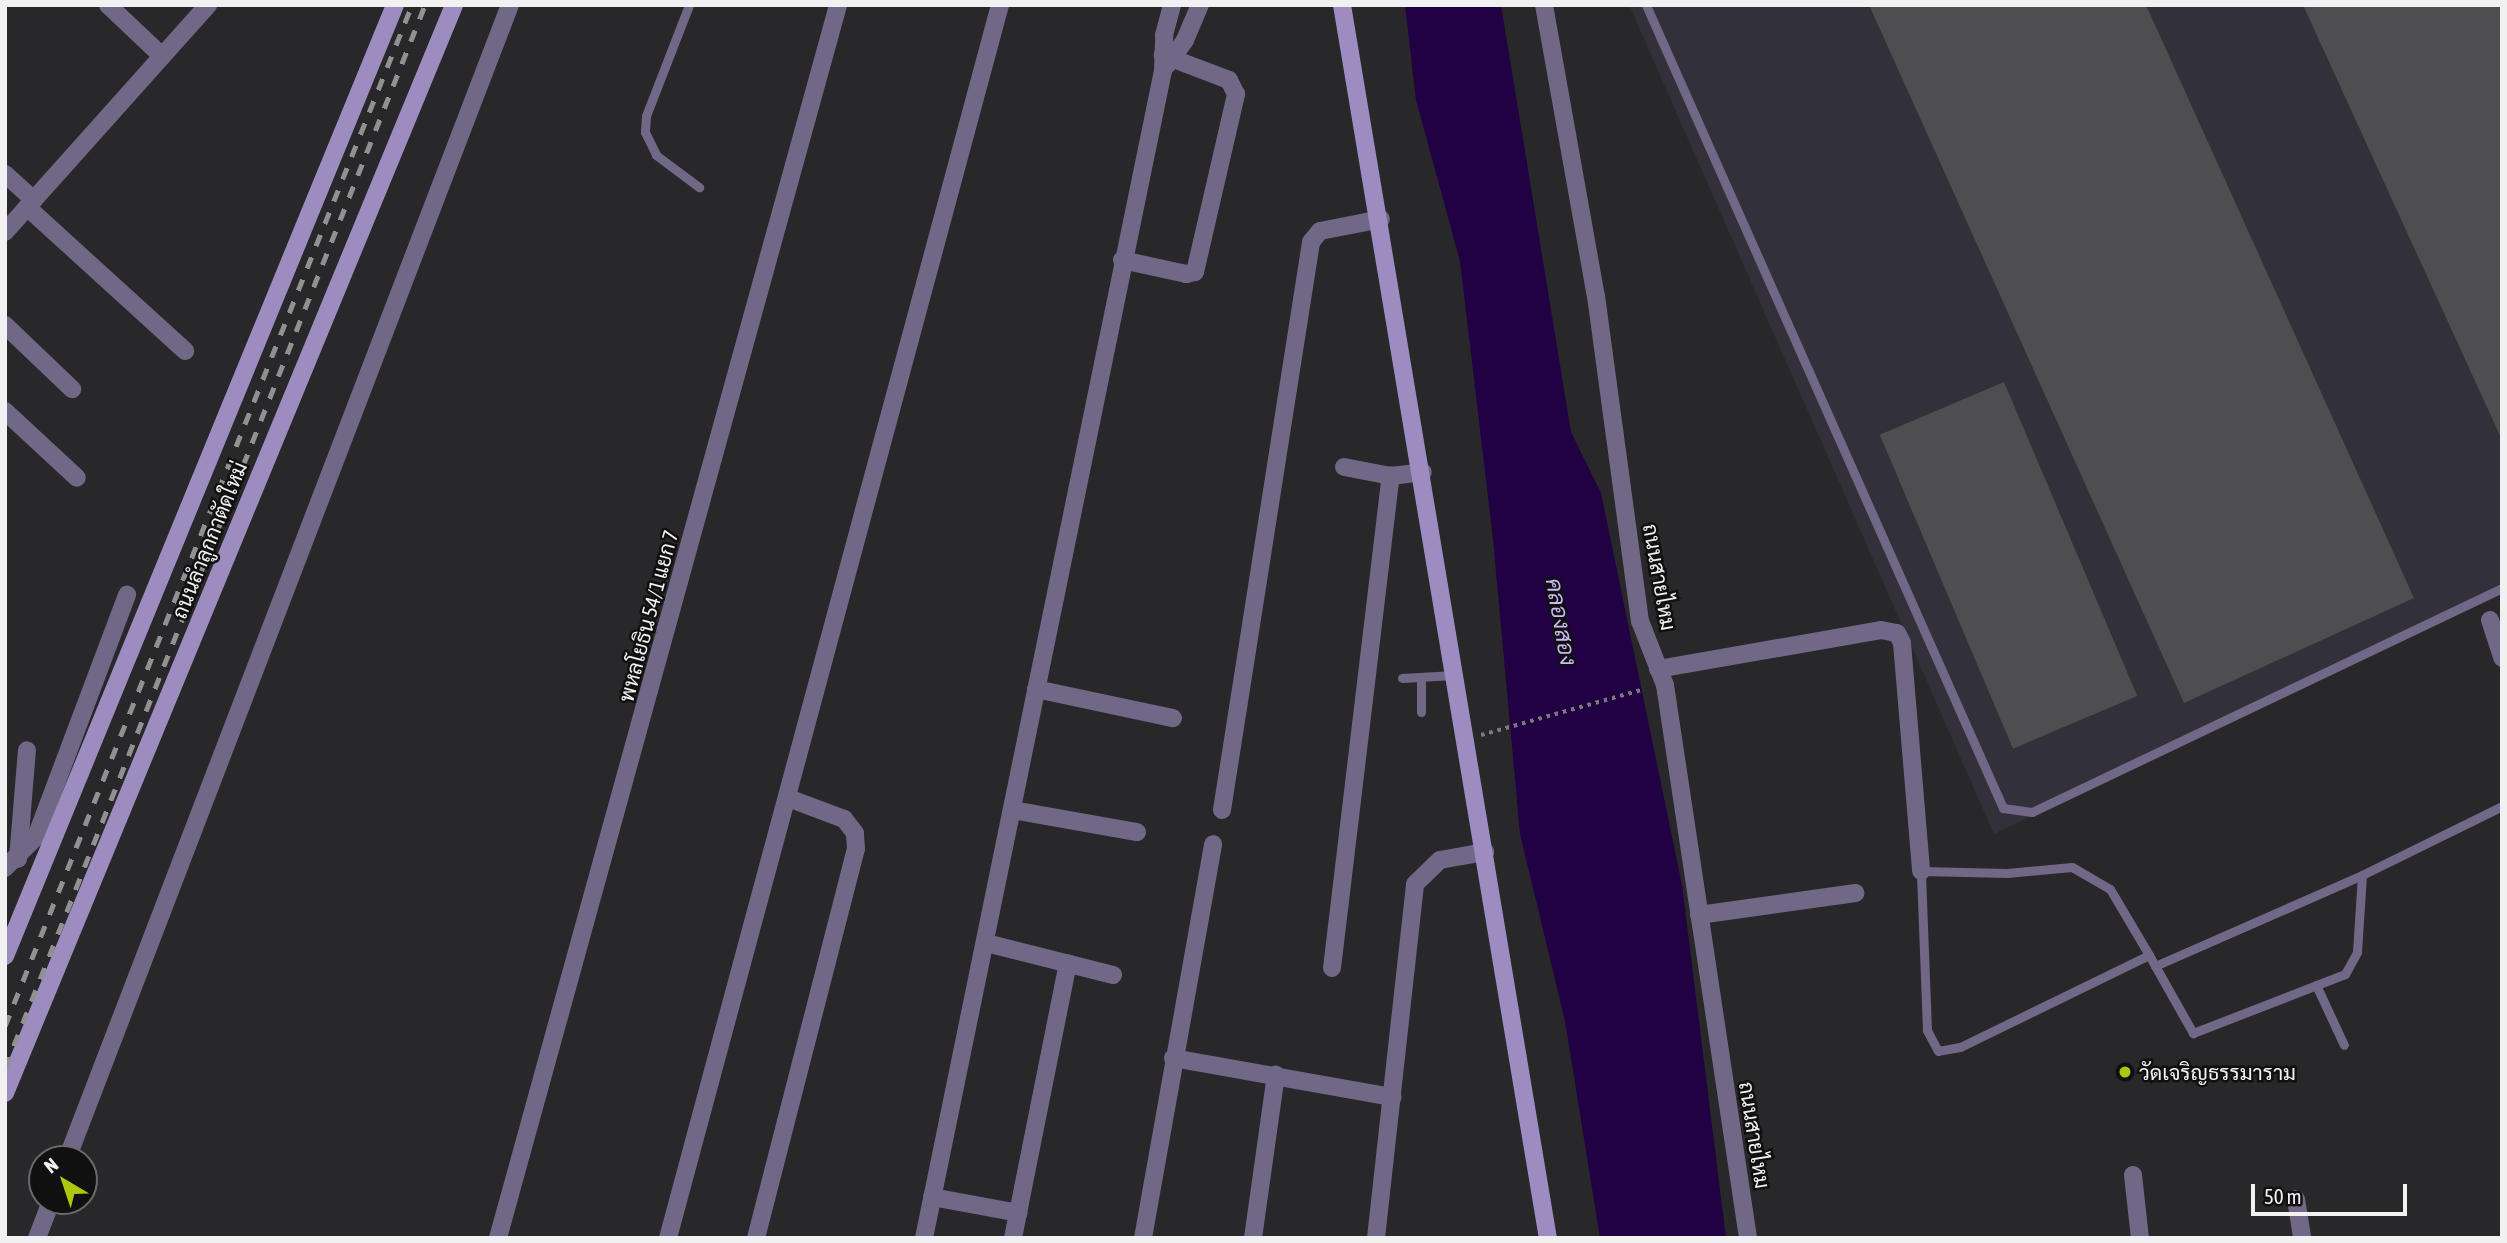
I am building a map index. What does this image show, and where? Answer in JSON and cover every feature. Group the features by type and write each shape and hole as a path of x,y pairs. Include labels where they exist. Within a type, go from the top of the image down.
{"main road":[{"name":"ถนนลำลูกกาตัดใหม่","path":"5,956 395,5"},
{"name":"ถนนลำลูกกาตัดใหม่","path":"5,1093 454,5"},
{"path":"1342,5 1381,219 1548,1238"}],"street":[{"path":"108,5 162,56"},
{"path":"5,232 208,5"},
{"path":"72,1145 510,5"},
{"name":"พหลโยธิน 54/1 แยก 7","path":"498,1238 838,5"},
{"path":"667,1238 1000,5"},
{"path":"924,1238 1013,810 1122,260 1166,62 1172,5"},
{"path":"1166,62 1200,5"},
{"name":"ถนนสายไหม","path":"1544,5 1596,296 1640,621 1658,669 1748,1238"},
{"path":"1122,260 1186,274 1199,266 1236,94 1229,80 1166,62"},
{"path":"5,174 31,203 184,351"},
{"path":"1222,810 1311,242 1320,231 1381,219"},
{"path":"5,325 72,390"},
{"path":"5,411 77,478"},
{"path":"1344,467 1391,476 1423,472"},
{"path":"1332,968 1391,476"},
{"path":"9,862 36,837 127,594"},
{"path":"2490,620 2502,658"},
{"path":"1658,669 1881,630 1897,633 1902,643 1921,871"},
{"path":"1036,689 1172,718"},
{"path":"9,862 27,750"},
{"path":"756,1238 856,849 855,833 844,819 788,797"},
{"path":"1013,810 1138,832"},
{"path":"1143,1238 1213,844"},
{"path":"1376,1238 1415,884 1440,860 1485,852"},
{"path":"1699,915 1855,893"},
{"path":"986,943 1113,975"},
{"path":"1013,1238 1068,963"},
{"path":"1173,1058 1393,1097"},
{"path":"1253,1238 1276,1075"},
{"path":"2133,1175 2140,1238"},
{"path":"932,1197 1018,1213"},
{"path":"2295,1199 2302,1238"},
{"path":"37,1238 46,1215"}],"lane":[{"path":"689,5 646,116 645,132 656,155 699,187"},
{"path":"1646,5 2003,808 2020,814 2032,812 2502,588"},
{"path":"1402,678 1456,675"},
{"path":"1421,677 1421,712"},
{"path":"2155,966 2362,875 2502,806"},
{"path":"2149,955 1960,1047 1938,1051 1927,1030 1921,871 2007,873 2071,867 2110,889 2149,955 2193,1033 2345,974 2357,952 2362,875"},
{"path":"2316,985 2344,1045"}],"path":[{"path":"1486,733 1650,688"}],"shaded area":[{"path":"1629,5 2502,5 2502,594 1994,834"}],"water":[{"name":"คลองสอง","path":"1405,5 1501,5 1571,432 1601,493 1682,885 1726,1238 1600,1238 1565,1021 1520,834 1493,539 1460,261 1416,100"}],"building":[{"path":"1869,5 2146,5 2414,598 2184,703"},
{"path":"2303,5 2502,5 2502,440"},
{"path":"2004,382 2137,696 2013,749 1880,435"}],"railway":[{"path":"5,1026 412,5"},
{"path":"5,1068 425,5"}],"place":[{"name":"วัดเจริญธรรมาราม","path":"2125,1072"}]}
